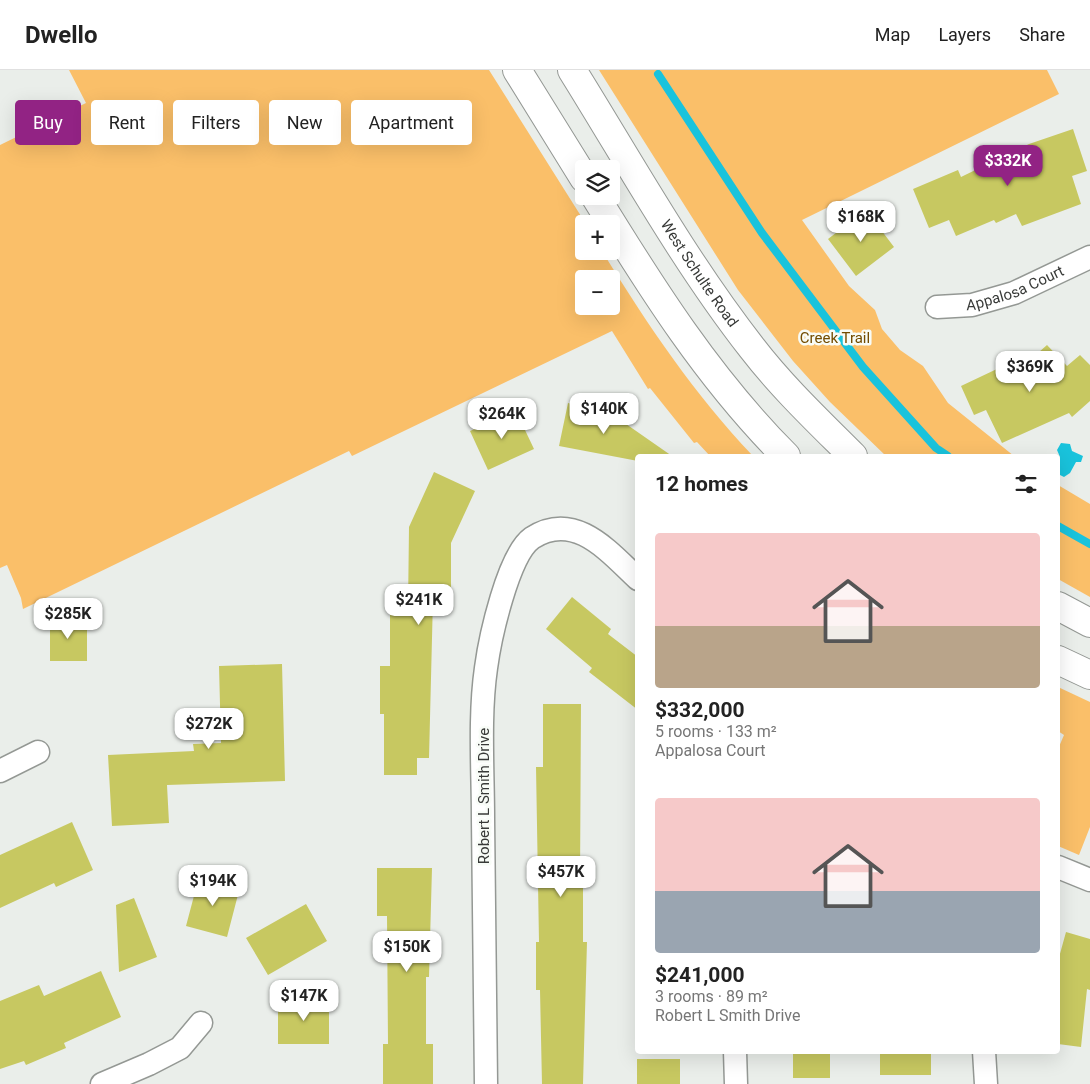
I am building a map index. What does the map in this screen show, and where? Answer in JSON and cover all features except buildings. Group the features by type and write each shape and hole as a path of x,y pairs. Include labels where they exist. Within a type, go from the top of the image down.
{"main road":[{"path":"517,70 575,163"},
{"name":"West Schulte Road","path":"572,70 703,279 752,348 794,397 851,454"},
{"path":"600,205 654,293 702,360 753,423 784,454"},
{"path":"1060,607 1090,623"},
{"path":"1060,661 1090,675"}],"street":[{"name":"Appalosa Court","path":"937,307 972,305 1014,293 1090,257"},
{"name":"Robert L Smith Drive","path":"486,1084 483,732 486,669 494,627 512,565 521,549 532,538 551,530 570,530 586,534 600,544 635,576"},
{"path":"0,770 38,752"},
{"path":"1060,868 1090,880"},
{"path":"102,1084 149,1064 180,1048 201,1023"},
{"path":"735,1054 736,1084"},
{"path":"984,1054 986,1084"}],"green space":[{"path":"69,70 489,70 580,215 575,215 575,260 608,260 614,270 575,270 575,315 620,315 620,280 672,358 711,408 751,454 708,454 697,442 694,443 650,388 648,389 612,331 352,456 349,451 23,609 21,598 7,565 0,568 0,145 15,138 15,145 81,145 81,105 86,103"},
{"name":"Creek Trail","path":"599,70 1047,70 1059,94 802,220 849,286 875,310 882,329 900,350 923,366 948,403 1012,454 884,454 830,402 793,361 738,290"},
{"path":"1060,486 1090,504 1090,597 1060,580"},
{"path":"1060,688 1090,702 1090,827 1079,855 1060,847 1060,744 1064,735 1060,732"}],"water":[{"path":"1061,443 1070,444 1072,451 1083,456 1081,462 1076,462 1070,473 1064,477 1060,475 1060,454 1057,450"}],"waterway":[{"path":"658,74 762,233 863,367 936,448 945,454"},
{"path":"1060,527 1090,544"}]}
